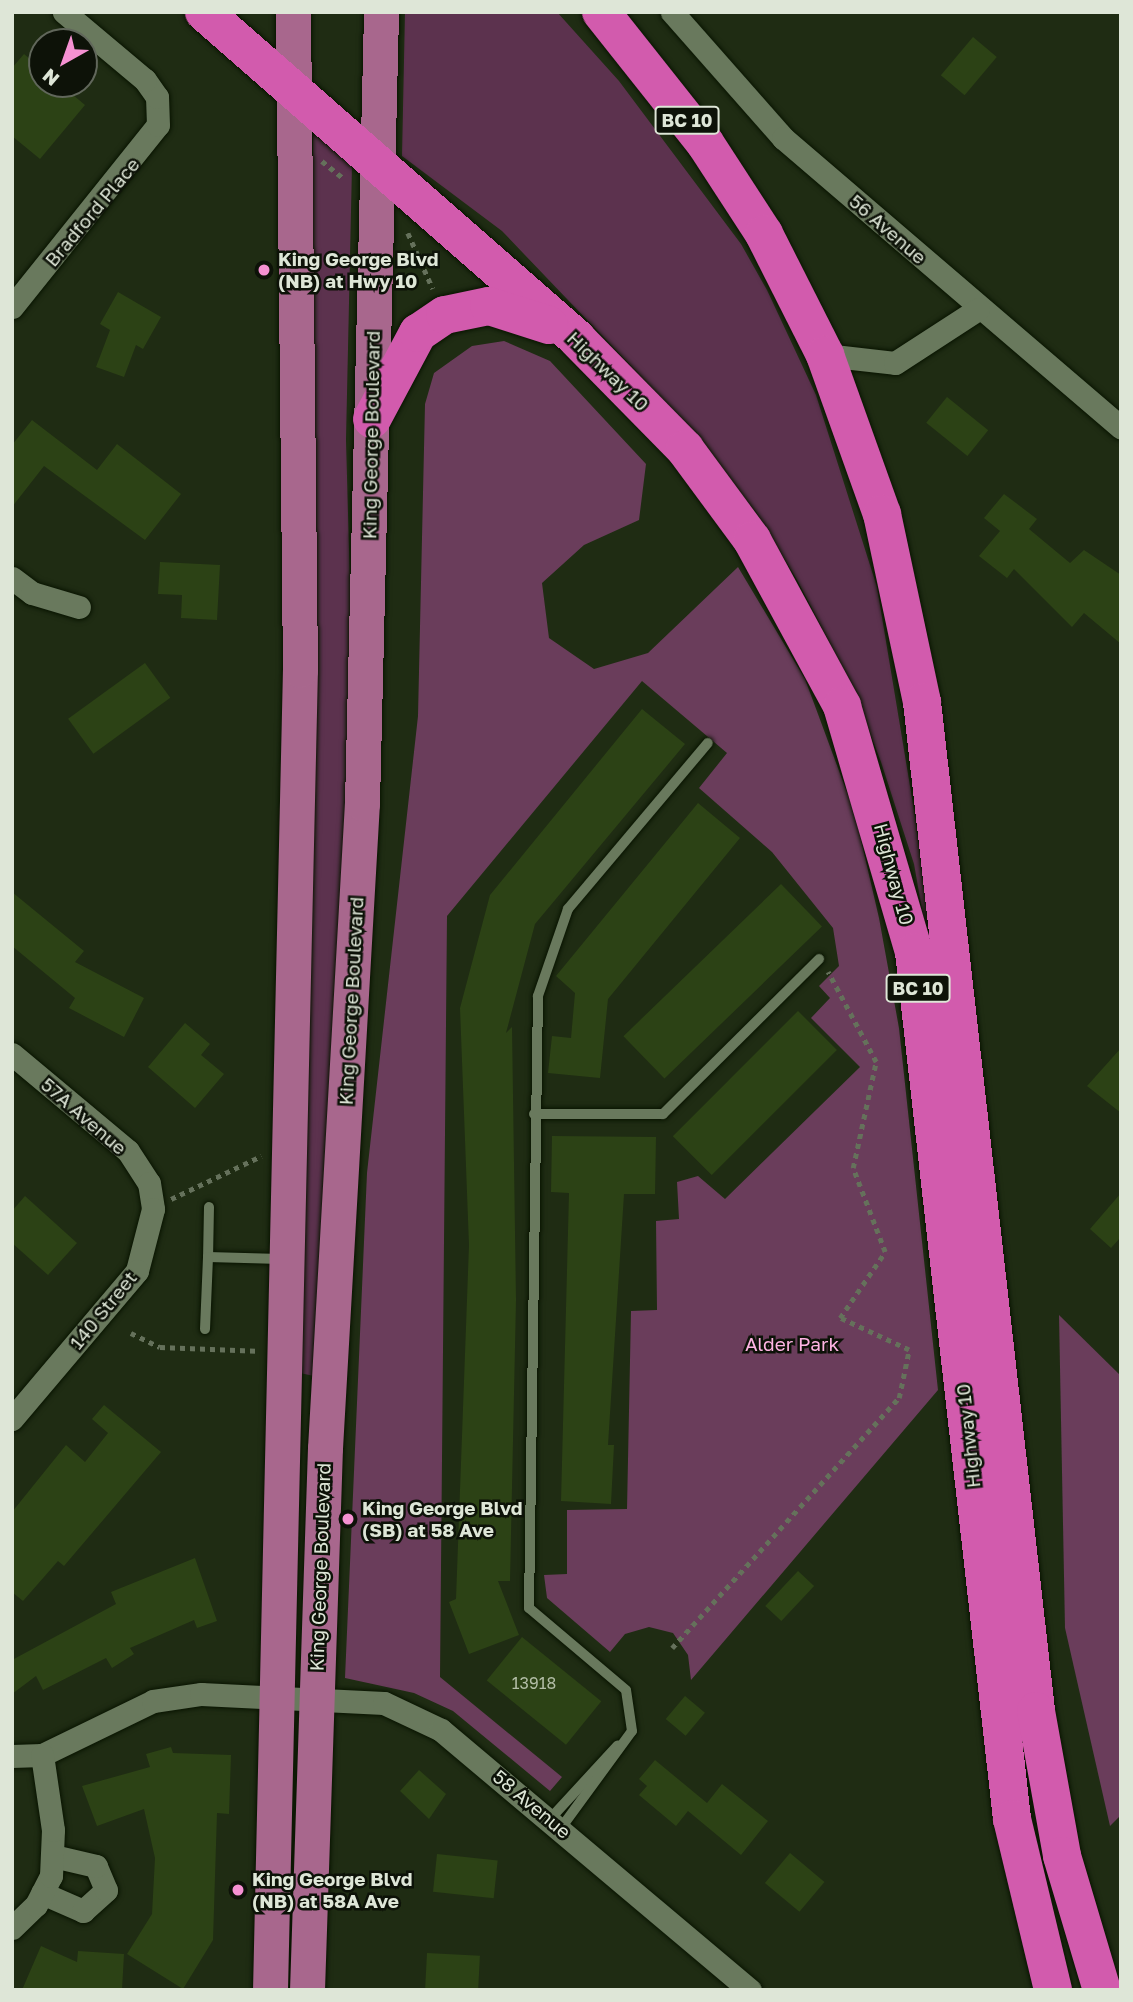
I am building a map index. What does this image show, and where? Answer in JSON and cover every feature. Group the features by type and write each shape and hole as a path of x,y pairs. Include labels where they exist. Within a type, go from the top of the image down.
{"highway":[{"name":"Highway 10","path":"204,12 291,89 365,174 577,339 685,449 752,540 842,706 882,826 916,966 1012,1819 1053,1990"},
{"name":"Highway 10","path":"601,12 705,143 764,234 825,355 882,514 917,674 1036,1711 1062,1856 1102,1990"},
{"path":"372,419 418,333 445,315 489,306 528,314 577,339"}],"main road":[{"name":"King George Boulevard","path":"270,1990 290,1260 300,670 291,89 293,12"},
{"name":"King George Boulevard","path":"307,1990 314,1699 362,803 372,419 365,174 381,12"}],"street":[{"name":"Bradford Place","path":"12,307 150,143 160,111 145,80 64,12"},
{"name":"56 Avenue","path":"672,12 783,138 978,309 1121,428"},
{"path":"825,355 874,364 895,363 978,309"},
{"path":"12,578 32,593 79,607"},
{"name":"57A Avenue","path":"12,1054 128,1151 149,1184"},
{"name":"140 Street","path":"12,1419 137,1271 152,1224 149,1184"},
{"name":"58 Avenue","path":"42,1755 153,1701 201,1694 384,1703 441,1730 750,1990"},
{"path":"12,1756 42,1755 53,1856 42,1893 12,1928"},
{"path":"42,1893 83,1911 106,1890 96,1866 53,1856"}],"lane":[{"path":"555,1824 632,1731 626,1690 529,1608 534,1114 538,996 568,909 708,743"},
{"path":"534,1114 663,1114 819,959"},
{"path":"205,1329 209,1207"},
{"path":"208,1257 290,1260"}],"path":[{"path":"310,152 365,174"},
{"path":"407,229 439,301"},
{"path":"404,256 416,250"},
{"path":"672,1648 900,1398 909,1350 840,1318 885,1252 853,1168 876,1062 828,972"},
{"path":"169,1200 266,1155"},
{"path":"131,1332 160,1346 264,1351"}],"shaded area":[{"path":"405,12 557,12 619,81 741,244 767,290 816,395 877,587 914,810 941,1019 914,864 881,762 851,684 797,580 756,512 652,388 502,231 402,156"},
{"path":"313,133 352,166 346,440 352,658 323,1378 300,1373 312,832"}],"green space":[{"name":"Alder Park","path":"504,341 550,361 646,464 639,520 584,545 542,583 549,638 594,669 648,653 738,567 805,679 855,814 879,918 899,1028 938,1390 691,1680 688,1655 673,1633 649,1627 625,1634 610,1652 547,1598 544,1575 567,1574 567,1510 627,1509 631,1311 657,1310 656,1221 679,1219 677,1182 698,1176 725,1199 860,1067 811,1018 830,998 819,986 839,966 833,928 772,852 699,788 727,753 642,681 447,916 440,1677 562,1777 550,1791 453,1711 414,1693 345,1678 367,1173 418,716 425,404 434,373 472,346"},
{"path":"1059,1315 1121,1376 1121,1815 1110,1826 1065,1628"}],"building":[{"path":"973,37 997,57 965,95 941,75"},
{"path":"24,54 28,57 28,98 77,98 85,105 40,159 12,136 12,68"},
{"path":"118,292 161,317 143,349 136,345 124,377 96,367 110,330 100,324"},
{"path":"947,397 988,430 967,456 926,423"},
{"path":"32,420 97,470 117,444 181,494 145,540 44,466 12,507 12,445"},
{"path":"1004,494 1037,519 1029,529 1070,563 1084,550 1121,575 1121,644 1084,613 1072,627 1014,569 1007,578 979,556 1000,531 984,518"},
{"path":"160,562 220,565 217,620 181,618 182,595 158,594"},
{"path":"145,663 170,698 93,754 68,719"},
{"path":"642,709 685,744 535,924 506,1033 512,1027 516,1300 510,1581 498,1581 519,1635 469,1654 449,1602 456,1599 469,1245 460,1008 490,895"},
{"path":"698,803 740,838 608,999 600,1078 548,1073 552,1036 571,1038 575,993 556,976"},
{"path":"781,884 822,926 664,1079 623,1036"},
{"path":"12,892 84,951 75,962 144,998 124,1037 69,1008 75,998 12,946"},
{"path":"798,1011 837,1050 712,1175 673,1136"},
{"path":"185,1023 210,1044 201,1055 224,1074 195,1108 148,1067"},
{"path":"1121,1048 1121,1113 1087,1086"},
{"path":"552,1136 656,1137 655,1194 624,1194 608,1445 614,1445 611,1504 561,1501 569,1193 551,1192"},
{"path":"1121,1193 1121,1237 1111,1248 1090,1229"},
{"path":"25,1196 77,1243 48,1275 12,1243 12,1211"},
{"path":"104,1405 161,1452 64,1566 58,1561 23,1601 12,1592 12,1512 66,1445 85,1462 108,1433 92,1419"},
{"path":"195,1558 217,1621 197,1628 194,1620 130,1648 134,1654 112,1668 106,1658 43,1690 36,1676 12,1694 12,1660 116,1604 111,1592"},
{"path":"798,1571 814,1586 781,1621 765,1606"},
{"path":"522,1637 601,1701 566,1745 487,1681"},
{"path":"685,1696 705,1713 686,1736 666,1719"},
{"path":"171,1747 173,1753 231,1755 229,1814 217,1813 213,1940 183,1989 127,1954 152,1914 155,1858 144,1809 97,1826 82,1786 150,1767 146,1754"},
{"path":"655,1760 707,1803 722,1784 768,1821 741,1855 688,1811 676,1826 639,1795 647,1786 639,1779"},
{"path":"419,1770 446,1794 429,1819 400,1791"},
{"path":"790,1853 824,1882 799,1912 765,1883"},
{"path":"437,1854 498,1860 494,1898 433,1892"},
{"path":"41,1946 77,1962 78,1951 124,1954 122,1990 22,1990"},
{"path":"427,1953 480,1956 478,1990 425,1990"}],"place":[{"name":"King George Blvd (NB) at Hwy 10","path":"264,270"},
{"name":"King George Blvd (SB) at 58 Ave","path":"348,1519"},
{"name":"King George Blvd (NB) at 58A Ave","path":"238,1890"}]}
